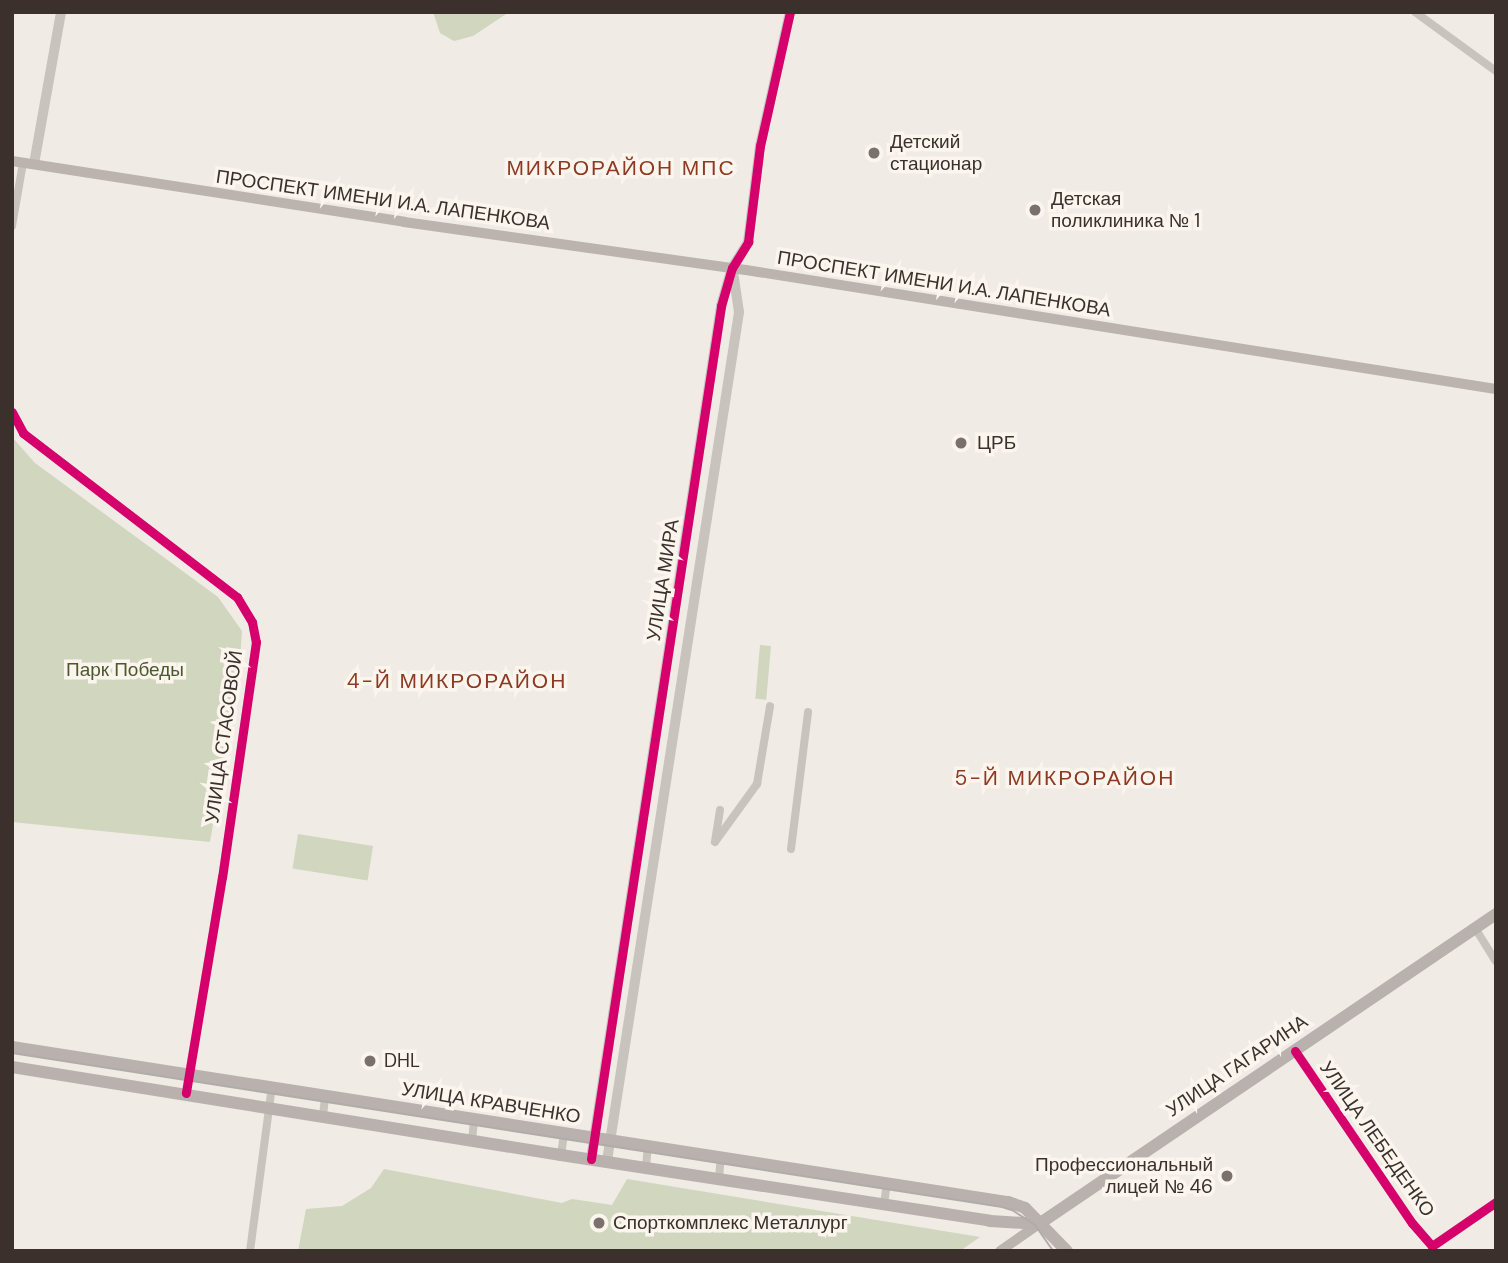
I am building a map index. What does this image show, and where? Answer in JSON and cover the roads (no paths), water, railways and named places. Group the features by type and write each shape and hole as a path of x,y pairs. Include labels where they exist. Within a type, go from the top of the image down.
{"main road":[{"name":"ПРОСПЕКТ ИМЕНИ И.А. ЛАПЕНКОВА","path":"23,163 393,220 732,268 1496,389"},
{"name":"УЛИЦА ГАГАРИНА","path":"1000,1251 1496,914"},
{"name":"УЛИЦА КРАВЧЕНКО","path":"12,1047 1008,1202 1025,1208 1067,1251"},
{"name":"УЛИЦА КРАВЧЕНКО","path":"12,1067 269,1106 561,1155 1004,1222 1039,1224"}],"street":[{"path":"12,226 23,163 61,12"},
{"name":"УЛИЦА МИРА","path":"591,1159 721,306 732,268 748,242 760,146 790,12"},
{"path":"1415,12 1496,71"},
{"name":"УЛИЦА МИРА","path":"607,1161 739,312 732,268"},
{"name":"УЛИЦА СТАСОВОЙ","path":"12,412 23,433 237,597 252,622 256,642 186,1093"},
{"path":"693,499 709,501"},
{"path":"663,695 678,695"},
{"path":"720,810 715,842 757,784 770,706"},
{"path":"790,849 808,712"},
{"path":"1475,928 1496,961"},
{"name":"УЛИЦА ЛЕБЕДЕНКО","path":"1295,1051 1412,1223 1432,1246 1496,1202"},
{"path":"250,1251 272,1087"},
{"path":"323,1116 325,1096"},
{"path":"472,1140 474,1120"},
{"path":"561,1155 564,1134"},
{"path":"646,1167 648,1146"},
{"path":"719,1178 720,1157"},
{"path":"884,1204 887,1182"},
{"path":"1004,1222 1008,1202"}],"tram line":[{"path":"12,1053 1002,1207 1012,1210 1035,1225 1053,1251"}],"place":[{"name":"Детский стационар","path":"874,153"},
{"name":"Детская поликлиника № 1","path":"1035,210"},
{"name":"ЦРБ","path":"961,443"},
{"name":"DHL","path":"370,1061"},
{"name":"Профессиональный лицей № 46","path":"1227,1176"},
{"name":"Спорткомплекс Металлург","path":"599,1223"}],"district":[{"name":"МИКРОРАЙОН МПС","path":"621,168"},
{"name":"4-Й МИКРОРАЙОН","path":"457,681"},
{"name":"5-Й МИКРОРАЙОН","path":"1065,778"}],"park label":[{"name":"Парк Победы","path":"125,670"}]}
